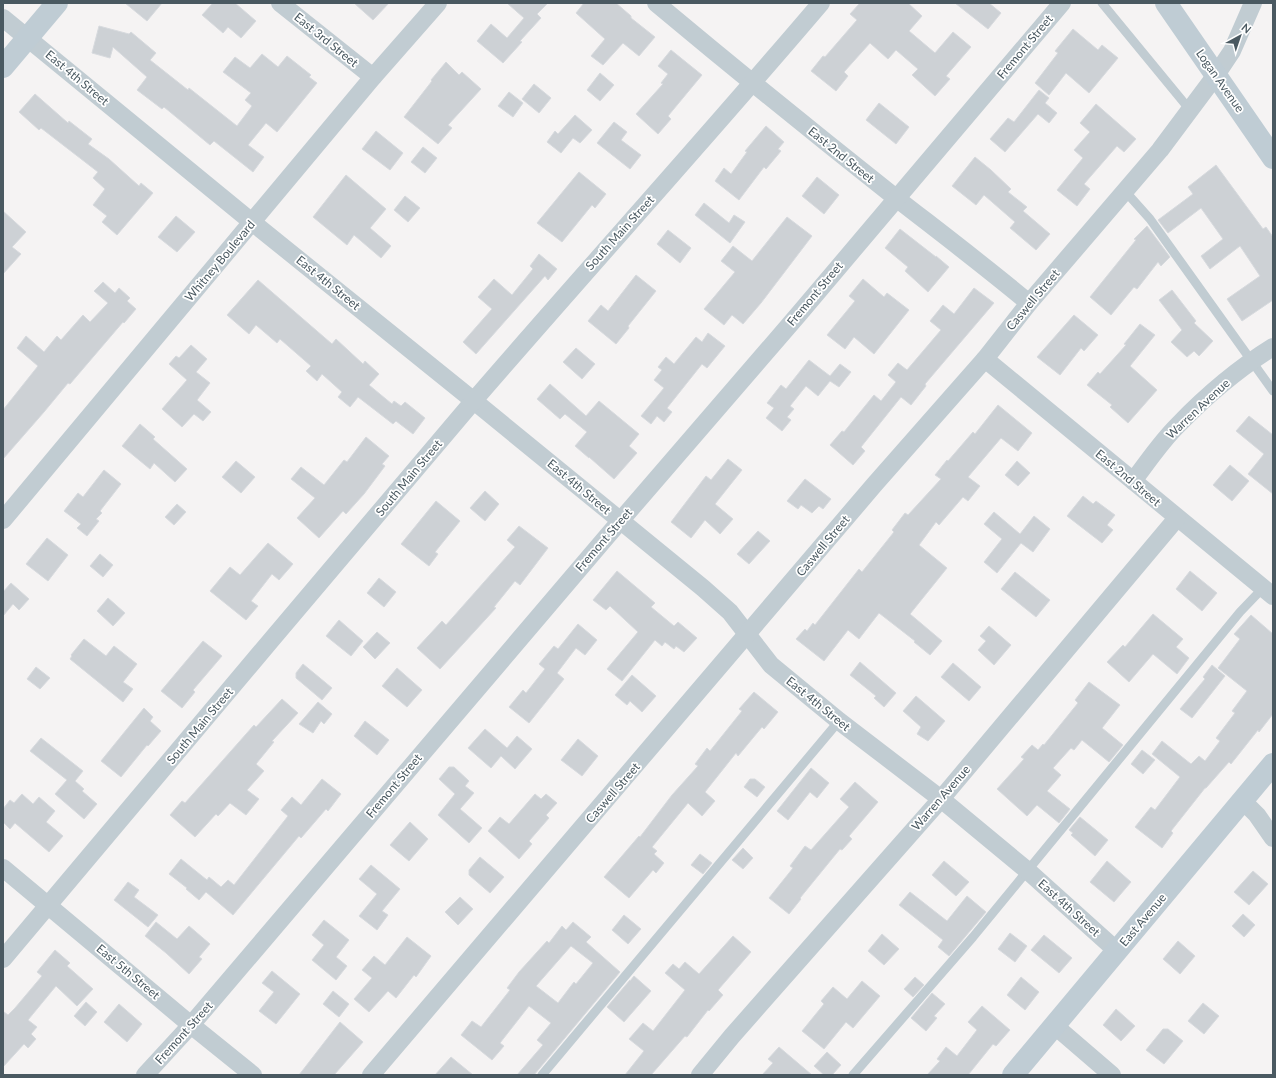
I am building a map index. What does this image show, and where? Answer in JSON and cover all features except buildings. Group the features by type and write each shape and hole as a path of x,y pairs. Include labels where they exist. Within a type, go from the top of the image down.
{"street":[{"path":"3,67 57,3"},
{"name":"East 3rd Street","path":"280,3 373,77"},
{"name":"Whitney Boulevard","path":"3,520 373,77 438,3"},
{"name":"East 2nd Street","path":"656,3 752,84 1030,303"},
{"name":"South Main Street","path":"3,959 474,401 592,264 752,84 821,3"},
{"name":"Fremont Street","path":"145,1075 191,1025 620,521 803,309 1062,3"},
{"name":"Logan Avenue","path":"1166,3 1273,158"},
{"name":"Caswell Street","path":"371,1075 748,635 874,485 984,359 1160,150 1232,51 1253,3"},
{"name":"East 4th Street","path":"3,18 474,401 730,612 771,665 840,721 941,799 1028,871 1117,951"},
{"name":"Warren Avenue","path":"1133,481 1176,426 1217,389 1252,361 1273,347"},
{"name":"East 2nd Street","path":"984,359 1268,592"},
{"name":"Warren Avenue","path":"700,1075 941,799 1177,518"},
{"name":"East Avenue","path":"1013,1075 1273,764"},
{"path":"1243,801 1257,815 1273,838"},
{"name":"East 5th Street","path":"3,868 253,1075"},
{"path":"1055,1026 1112,1075"}],"lane":[{"path":"1102,3 1190,110"},
{"path":"1125,191 1150,219 1273,391"},
{"path":"853,1075 973,937 1240,612 1268,592"},
{"path":"542,1075 840,721"}]}
